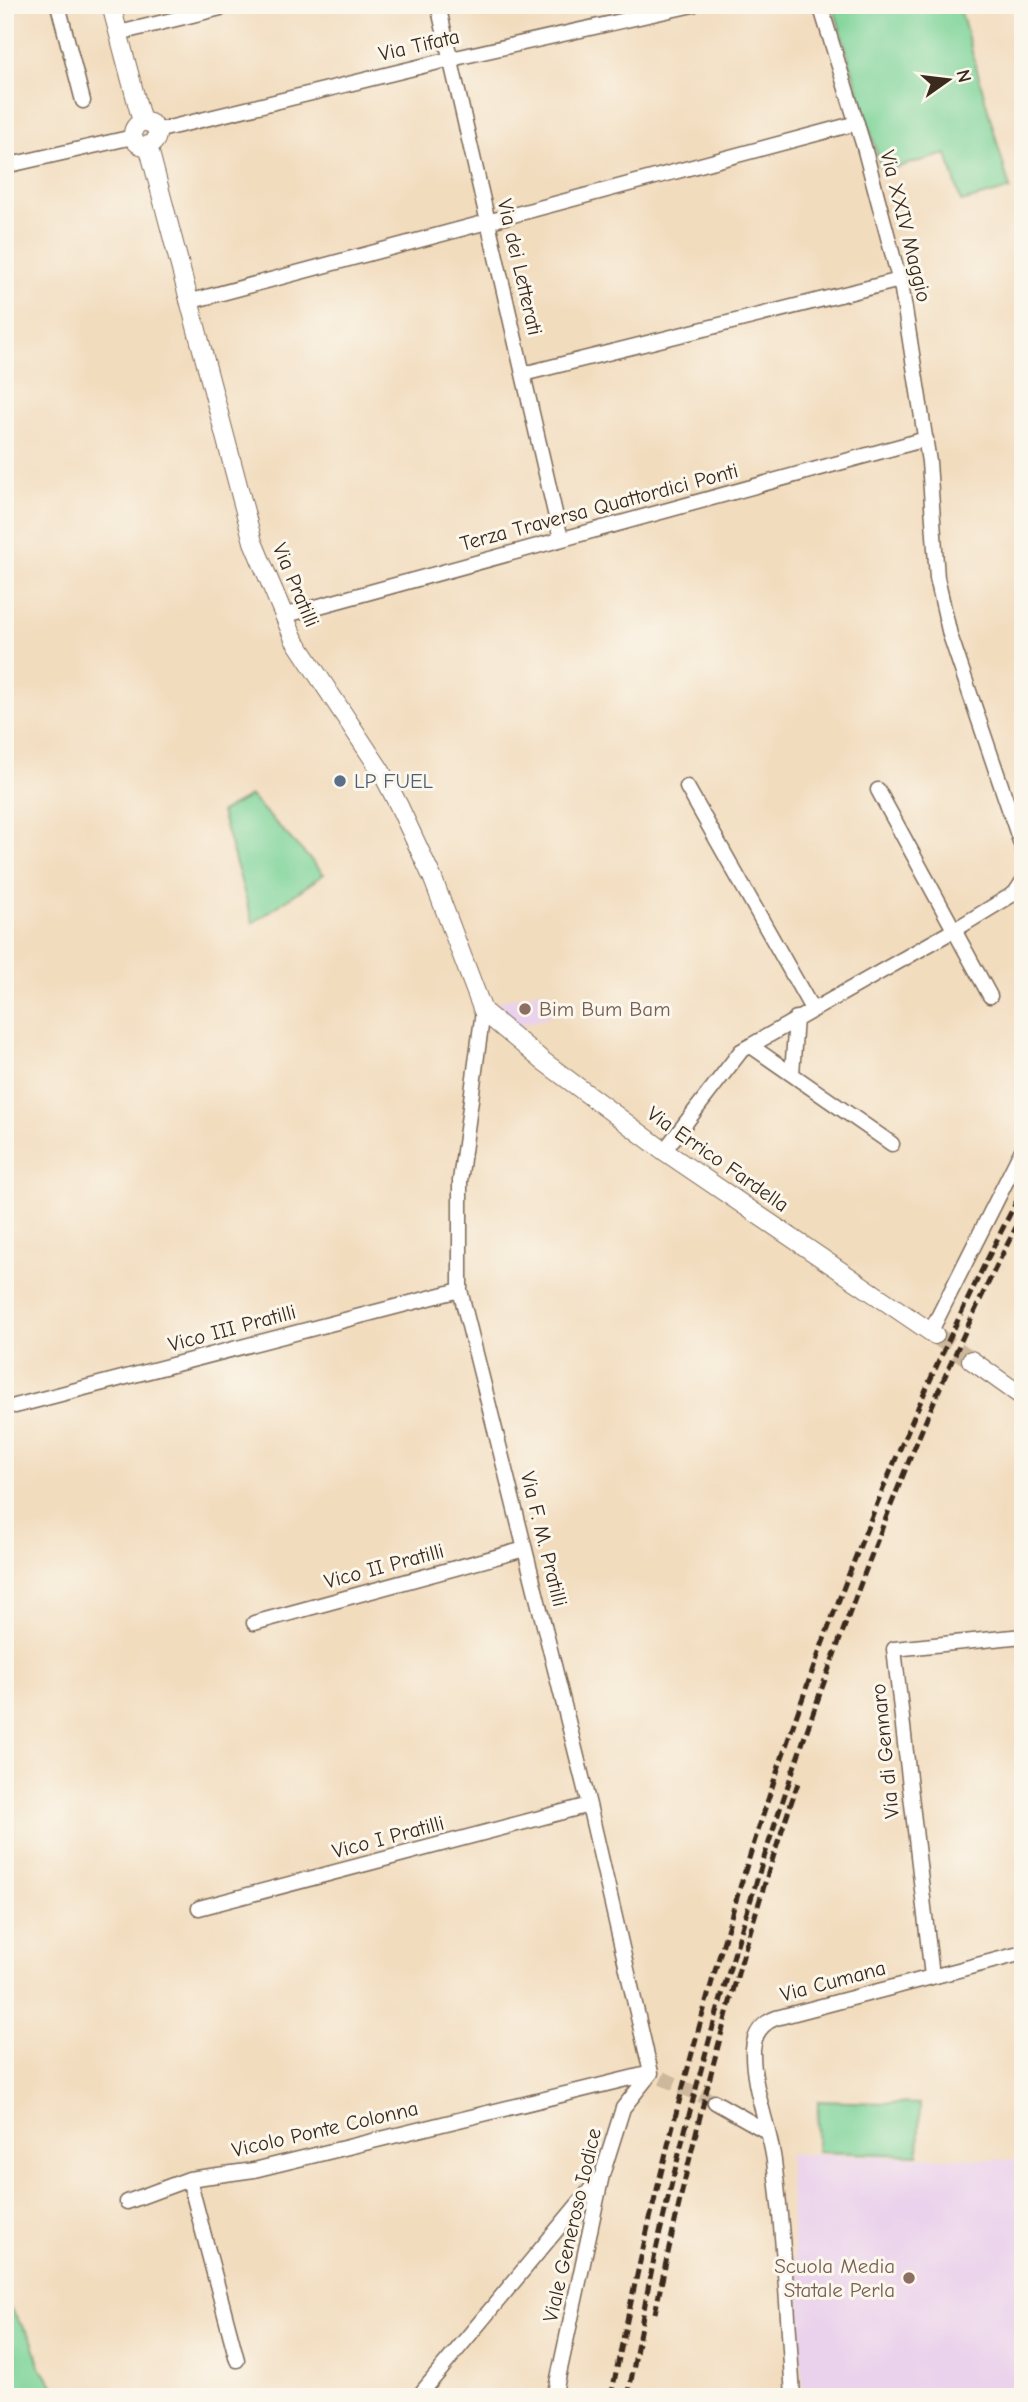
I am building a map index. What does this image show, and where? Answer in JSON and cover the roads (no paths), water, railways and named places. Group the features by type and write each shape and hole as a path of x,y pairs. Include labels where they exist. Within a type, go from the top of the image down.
{"street":[{"path":"58,5 83,101"},
{"name":"Via Pratilli","path":"111,5 253,542 294,639 387,783 433,879 483,1011"},
{"path":"119,33 233,5"},
{"name":"Via dei Letterati","path":"438,5 561,539"},
{"name":"Via Tifata","path":"5,166 451,59 693,5"},
{"name":"Via XXIV Maggio","path":"820,5 857,123 900,280 929,462 937,578 950,635 1023,850"},
{"path":"188,302 857,123"},
{"path":"523,374 900,280"},
{"name":"Terza Traversa Quattordici Ponti","path":"283,616 926,439"},
{"path":"687,787 812,1009"},
{"path":"878,790 956,929 990,996"},
{"path":"664,1152 741,1051 956,929 1014,893 1023,881"},
{"name":"Via Errico Fardella","path":"483,1011 543,1061 664,1152 933,1333"},
{"name":"Via F. M. Pratilli","path":"483,1011 460,1181 460,1290 657,2075"},
{"path":"792,1074 796,1018"},
{"path":"751,1045 892,1144"},
{"path":"933,1333 1023,1148"},
{"name":"Vico III Pratilli","path":"15,1406 460,1290"},
{"path":"971,1360 1023,1397"},
{"name":"Vico II Pratilli","path":"254,1623 525,1549"},
{"name":"Via di Gennaro","path":"932,1976 894,1649 1023,1636"},
{"name":"Vico I Pratilli","path":"199,1908 589,1805"},
{"name":"Via Cumana","path":"793,2397 782,2235 773,2157 766,2131 753,2048 759,2029 765,2022 1023,1953"},
{"name":"Viale Generoso Iodice","path":"554,2397 602,2175 623,2108 657,2075"},
{"name":"Vicolo Ponte Colonna","path":"127,2202 189,2179 254,2170 657,2075"},
{"path":"715,2102 766,2131"},
{"path":"418,2397 602,2175"},
{"path":"189,2179 237,2360"}],"tunnel":[{"path":"935,1335 971,1360"},
{"path":"662,2078 715,2102"}],"railway":[{"path":"611,2397 683,2087 726,1932 775,1778 829,1627 888,1477 953,1331 1023,1189"},
{"path":"628,2397 652,2267 699,2078 740,1933 787,1789 837,1647 900,1482 946,1373 1023,1214"},
{"path":"655,2313 718,2045 756,1913 798,1783"}],"place":[{"name":"LP FUEL","path":"340,781"},
{"name":"Bim Bum Bam","path":"525,1009"},
{"name":"Scuola Media Statale Perla","path":"909,2278"}]}
